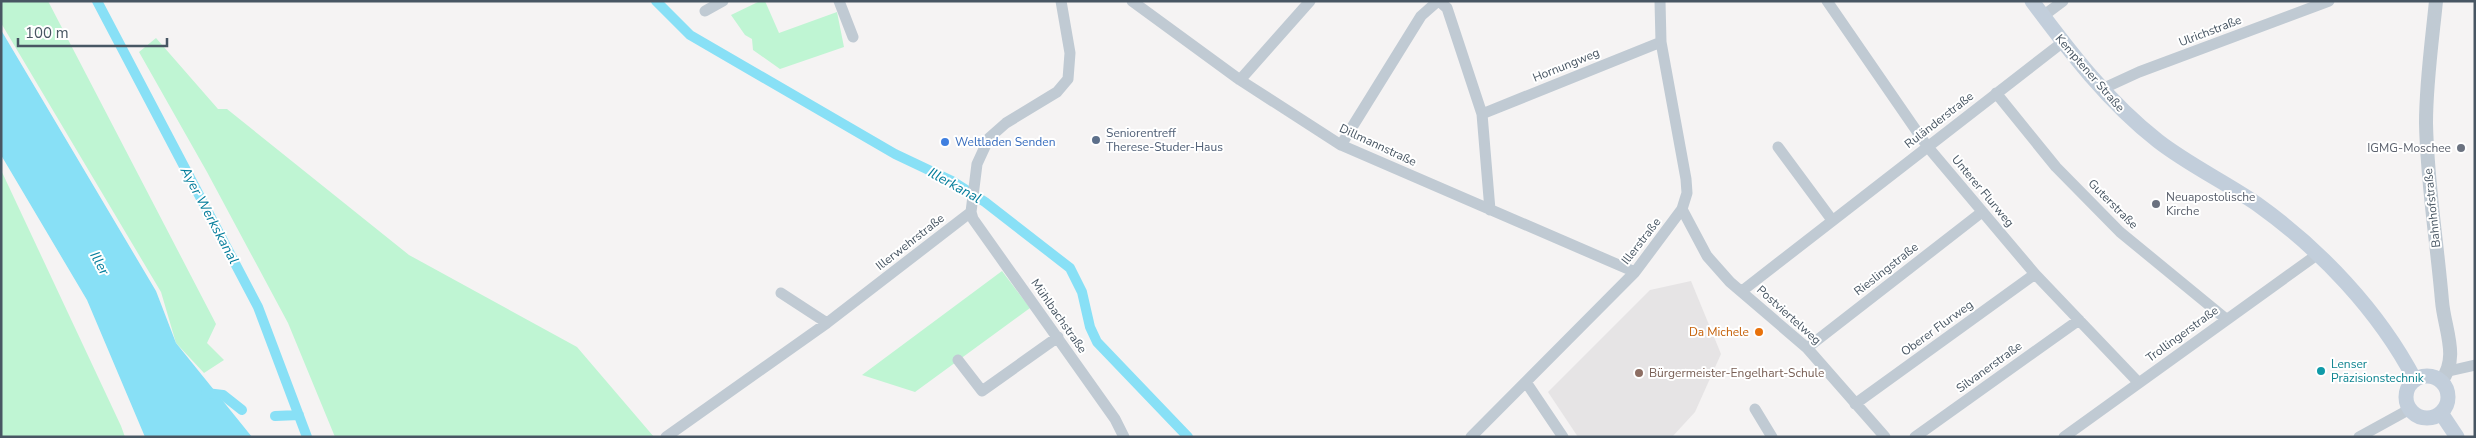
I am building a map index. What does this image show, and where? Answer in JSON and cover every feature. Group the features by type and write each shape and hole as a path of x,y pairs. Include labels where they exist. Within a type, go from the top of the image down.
{"main road":[{"name":"Kemptener Straße","path":"2032,1 2102,89 2127,115 2159,142 2256,203 2318,254 2353,291 2386,333 2415,380"},
{"path":"2430,376 2446,376 2449,397 2447,406 2433,418 2424,418 2416,415 2406,401 2407,391 2415,380 2430,376"},
{"path":"2441,413 2457,437"}],"street":[{"path":"705,11 722,1"},
{"path":"839,1 853,36"},
{"name":"Dillmannstraße","path":"1132,1 1240,80 1341,145 1635,272"},
{"path":"1240,80 1310,1"},
{"path":"1341,145 1421,16 1438,1 1447,8 1482,114 1490,210"},
{"name":"Illerstraße","path":"1471,437 1635,272 1682,209 1687,193 1686,179 1661,42 1660,1"},
{"name":"Unterer Flurweg","path":"1827,1 1927,146 2035,274 2138,382"},
{"path":"2043,16 2063,1"},
{"name":"Ulrichstraße","path":"2102,89 2139,72 2329,1"},
{"name":"Bahnhofstraße","path":"2436,1 2427,108 2427,149 2443,312 2451,351 2446,376"},
{"path":"971,210 977,164 989,138 1006,123 1057,92 1068,79 1071,64 1063,4"},
{"name":"Hornungweg","path":"1482,114 1661,42"},
{"name":"Ruländerstraße","path":"1742,291 2063,42"},
{"name":"Guterstraße","path":"1996,93 2056,167 2120,232 2226,319"},
{"path":"1778,147 1832,220"},
{"name":"Postviertelweg","path":"1682,209 1707,256 1730,282 1807,348 1885,437"},
{"name":"Illerwehrstraße","path":"666,437 827,323 971,210"},
{"name":"Mühlbachstraße","path":"971,210 973,219 1115,419 1124,437"},
{"name":"Rieslingstraße","path":"1807,348 1982,212"},
{"name":"Trollingerstraße","path":"2064,437 2318,254"},
{"name":"Oberer Flurweg","path":"1855,404 2035,274"},
{"path":"782,293 827,323"},
{"name":"Silvanerstraße","path":"1915,437 2078,320"},
{"path":"958,360 982,391 1058,337"},
{"path":"2446,376 2475,365"},
{"path":"1526,382 1563,437"},
{"path":"2359,437 2410,409"},
{"path":"1756,410 1772,437"}],"shaded area":[{"name":"Bürgermeister-Engelhart-Schule","path":"1691,281 1721,354 1695,412 1672,437 1578,437 1548,392 1650,290"}],"green space":[{"path":"1,1 48,1 216,324 207,343 224,360 204,373 176,343 161,292 1,23"},
{"path":"760,1 765,1 779,33 837,12 844,47 780,69 753,50 752,39 745,35 731,15"},
{"path":"156,38 218,109 227,109 409,255 577,347 654,437 335,437 288,323 207,172 139,52"},
{"path":"1,170 121,426 125,437 1,437"},
{"path":"1002,271 1030,308 915,392 862,375"}],"water":[{"name":"Iller","path":"1,30 156,291 176,343 252,437 145,437 87,300 1,155"}],"waterway":[{"name":"Ayer Werkskanal","path":"97,1 258,307 307,437"},
{"name":"Illerkanal","path":"656,1 690,35 895,154 952,181 985,202 1070,268 1082,292 1090,327 1097,342 1188,437"},
{"path":"206,393 223,395 242,410"},
{"path":"275,416 299,415"}],"place":[{"name":"Seniorentreff Therese-Studer-Haus","path":"1096,140"},
{"name":"Weltladen Senden","path":"945,142"},
{"name":"IGMG-Moschee","path":"2461,148"},
{"name":"Neuapostolische Kirche","path":"2156,204"},
{"name":"Da Michele","path":"1759,332"},
{"name":"Lenser Präzisionstechnik","path":"2321,371"},
{"name":"Bürgermeister-Engelhart-Schule","path":"1639,373"}]}
